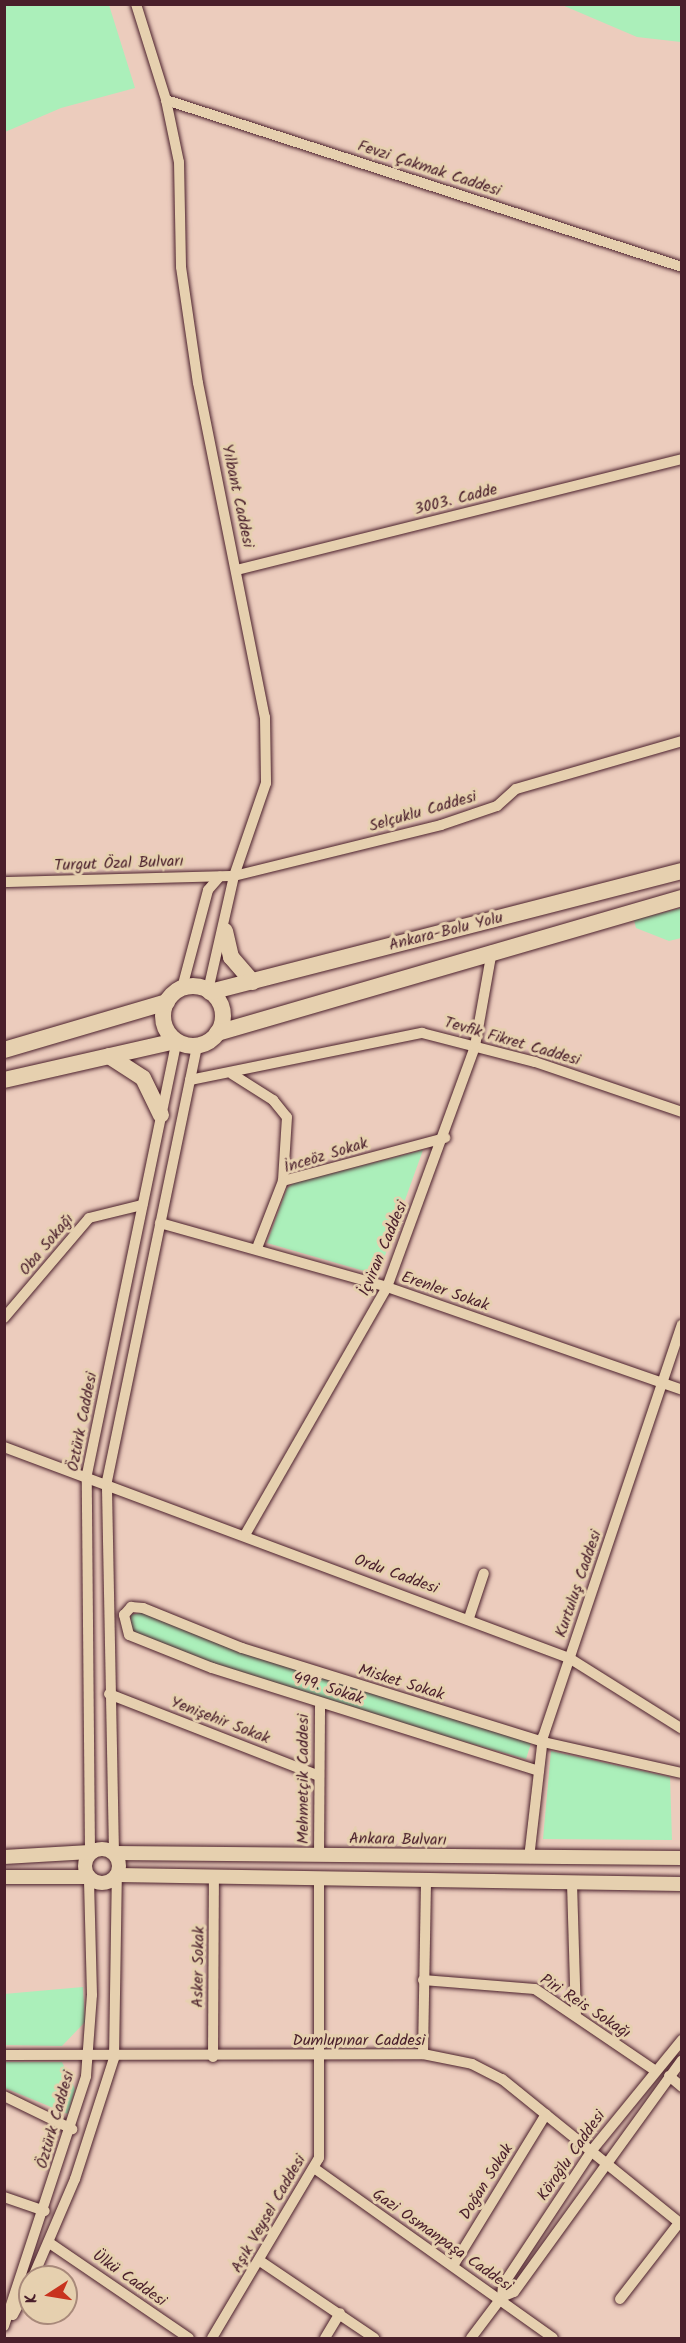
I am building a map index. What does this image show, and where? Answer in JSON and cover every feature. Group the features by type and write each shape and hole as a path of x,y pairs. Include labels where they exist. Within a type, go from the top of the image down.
{"highway":[{"name":"Ankara-Bolu Yolu","path":"209,991 681,871"},
{"name":"Ankara-Bolu Yolu","path":"217,1034 492,951 681,898"},
{"path":"225,931 231,957 253,981"},
{"path":"4,1050 167,1002 182,988 209,991 222,1011 217,1034 197,1046 177,1041 4,1080"},
{"path":"167,1002 164,1023 177,1041"},
{"path":"109,1056 143,1078 161,1115"}],"main road":[{"name":"Ankara Bulvarı","path":"4,1857 90,1852 681,1858"},
{"path":"89,1877 85,1865 90,1852"},
{"path":"114,1853 117,1875"},
{"path":"4,1877 89,1877 101,1883 117,1875 426,1882 681,1884"}],"street":[{"name":"Yılbant Caddesi","path":"136,4 166,100 178,162 181,267 198,383 265,717 266,783 234,876 225,931 209,991"},
{"name":"Fevzi Çakmak Caddesi","path":"166,100 681,267"},
{"name":"3003. Cadde","path":"237,570 681,459"},
{"name":"Selçuklu Caddesi","path":"234,876 441,825 497,806 516,789 681,741"},
{"path":"182,988 208,890 220,876"},
{"name":"Turgut Özal Bulvarı","path":"4,882 234,876"},
{"name":"İçviran Caddesi","path":"245,1535 387,1287 445,1138 475,1046 492,951"},
{"name":"Tevfik Fikret Caddesi","path":"190,1080 232,1074 401,1035 443,1035 681,1112"},
{"name":"Öztürk Caddesi","path":"90,1852 87,1474 177,1041"},
{"path":"114,1853 109,1694 107,1481 197,1046"},
{"path":"232,1074 273,1100 286,1118 283,1181"},
{"name":"İnceöz Sokak","path":"257,1248 283,1181 445,1138"},
{"name":"Oba Sokağı","path":"4,1318 89,1218 142,1205"},
{"name":"Erenler Sokak","path":"160,1223 257,1248 387,1287 681,1390"},
{"name":"Kurtuluş Caddesi","path":"529,1858 543,1742 681,1325"},
{"name":"Ordu Caddesi","path":"4,1447 107,1481 569,1658 681,1729"},
{"path":"469,1618 484,1573"},
{"name":"Misket Sokak","path":"123,1618 131,1607 143,1608 242,1648 543,1742 681,1773"},
{"name":"499. Sokak","path":"123,1618 126,1632 142,1642 320,1703 539,1771"},
{"name":"Yenişehir Sokak","path":"109,1694 319,1776"},
{"name":"Mehmetçik Caddesi","path":"319,1855 320,1703"},
{"path":"40,2265 51,2244 114,2058 117,1875"},
{"name":"Öztürk Caddesi","path":"4,2326 72,2129 88,2057 92,1995 89,1877"},
{"name":"Asker Sokak","path":"213,2056 214,1878"},
{"name":"Aşık Veysel Caddesi","path":"212,2338 314,2168 320,2150 319,1880"},
{"path":"423,2054 426,1882"},
{"path":"572,1883 576,2016"},
{"name":"Piri Reis Sokağı","path":"423,1980 517,1984 576,2016 654,2070"},
{"name":"Köroğlu Caddesi","path":"501,2299 503,2285 593,2149 654,2070 681,2040"},
{"name":"Dumlupınar Caddesi","path":"4,2055 114,2058 423,2054 483,2069 593,2149 680,2224"},
{"name":"Köroğlu Caddesi","path":"471,2338 501,2299 514,2292 681,2060"},
{"path":"669,2076 681,2087"},
{"path":"4,2097 72,2129"},
{"name":"Doğan Sokak","path":"453,2266 546,2114"},
{"name":"Gazi Osmanpaşa Caddesi","path":"314,2168 553,2338"},
{"path":"4,2197 45,2211"},
{"path":"620,2300 680,2224"},
{"name":"Ülkü Caddesi","path":"51,2244 189,2338"},
{"path":"260,2261 374,2338"},
{"path":"4,2331 18,2305"},
{"path":"324,2338 340,2313"}],"green space":[{"path":"4,5 109,5 135,88 61,108 5,132"},
{"path":"562,5 681,5 681,42 637,37"},
{"path":"681,908 681,938 669,941 636,928 634,920"},
{"path":"423,1150 378,1275 267,1243 287,1188 294,1183"},
{"path":"144,1612 531,1743 526,1759 331,1704 166,1647 131,1633 131,1615"},
{"path":"551,1751 670,1777 672,1840 543,1839"},
{"path":"83,1987 85,2022 62,2046 5,2045 4,1994"},
{"path":"5,2062 62,2062 75,2089 68,2114 5,2088"}]}
